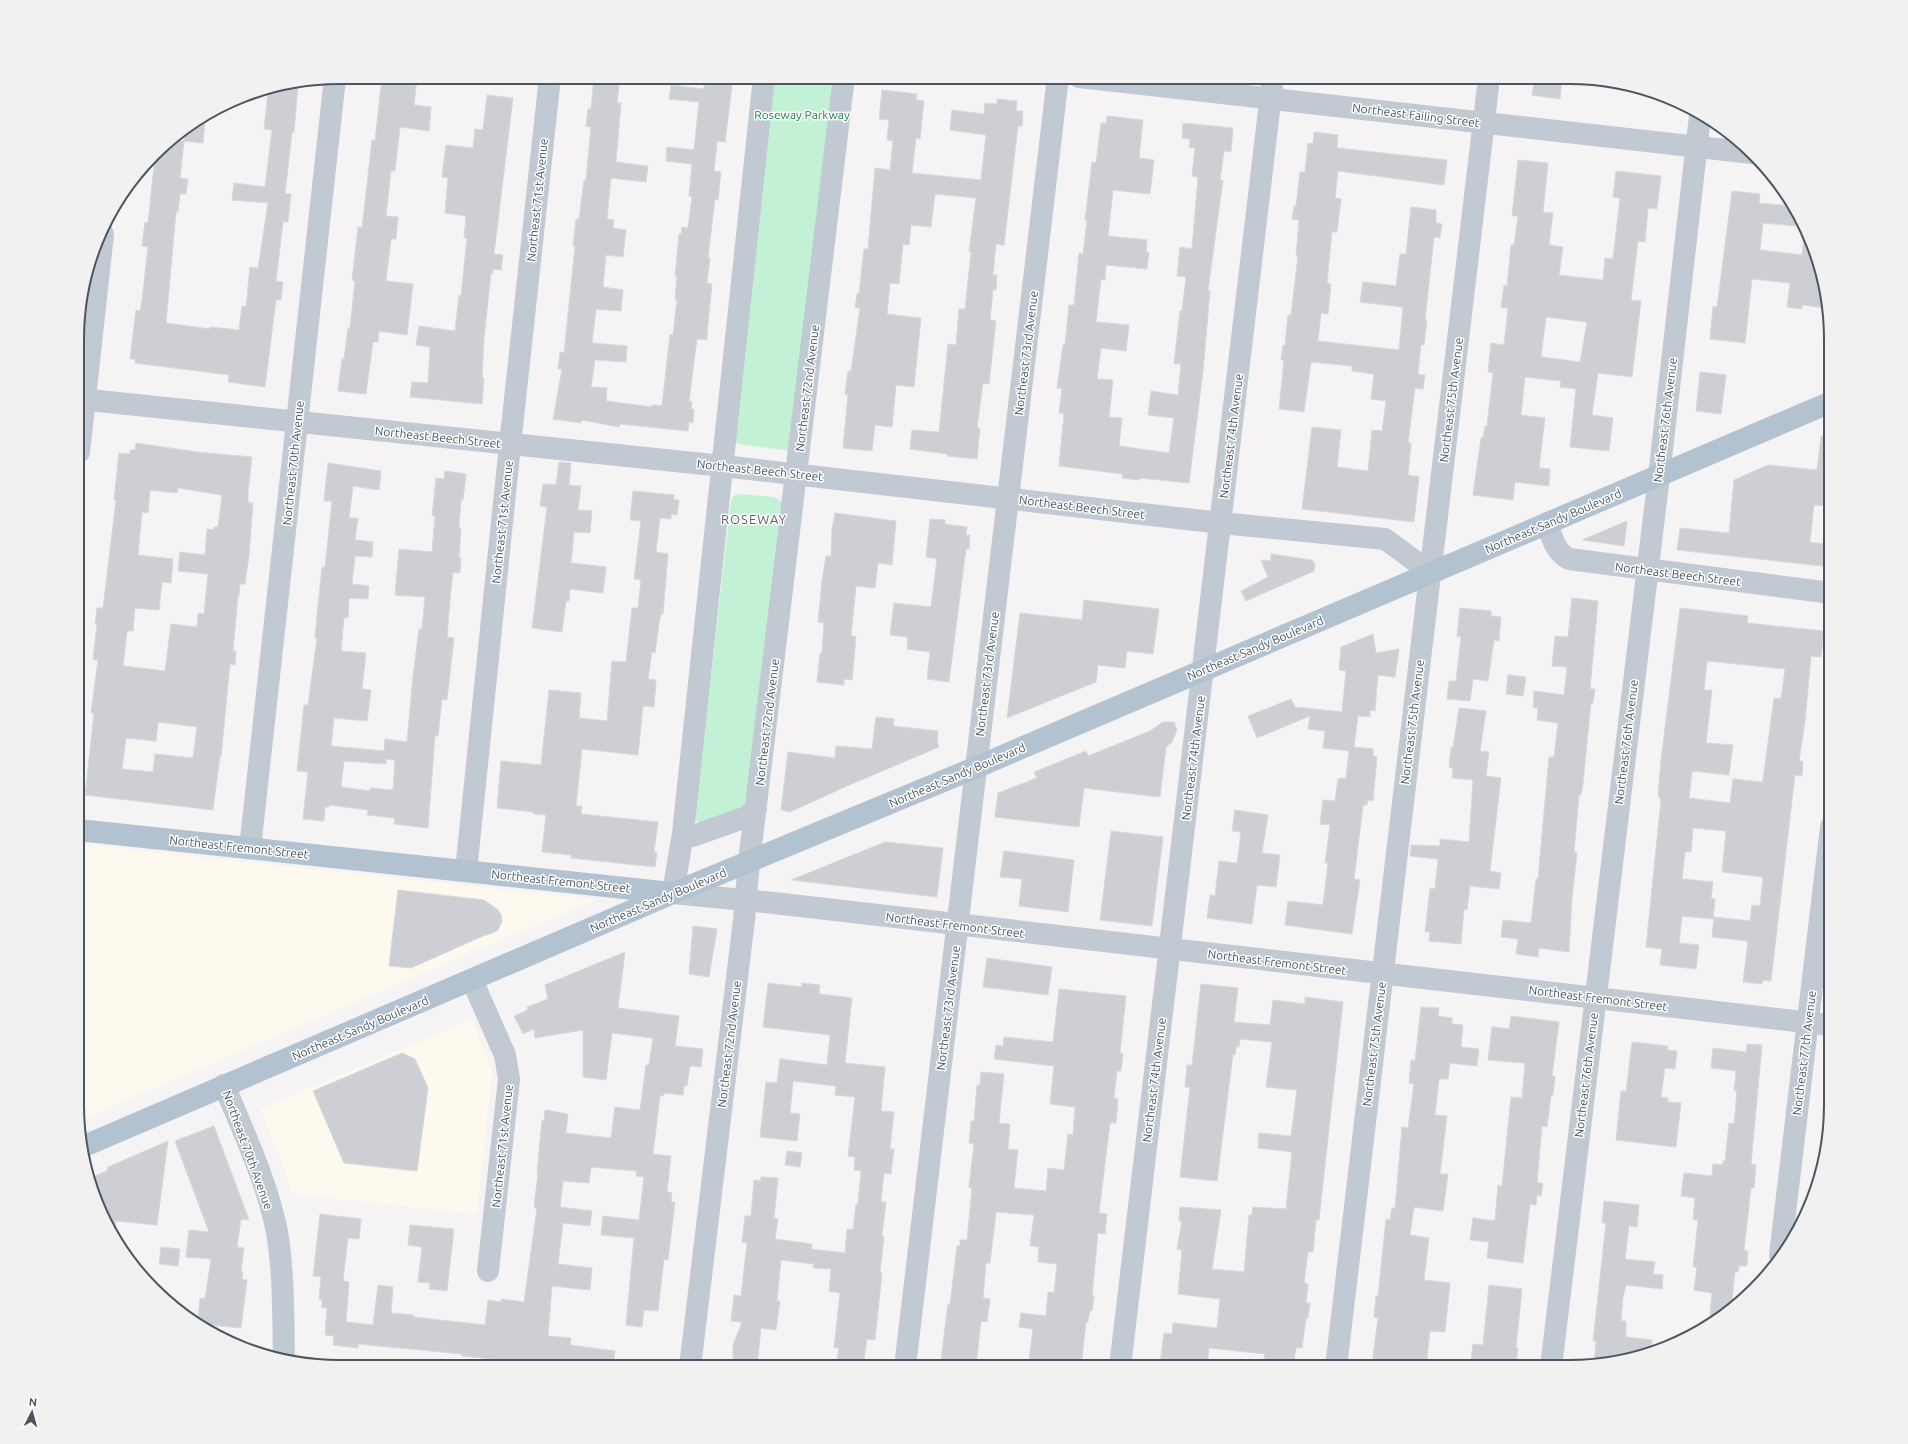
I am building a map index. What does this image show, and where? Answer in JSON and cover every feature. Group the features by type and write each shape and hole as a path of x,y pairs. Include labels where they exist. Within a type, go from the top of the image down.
{"main road":[{"name":"Northeast Sandy Boulevard","path":"87,1145 673,893 976,767 1824,405"},
{"name":"Northeast Fremont Street","path":"84,831 673,893"}],"street":[{"name":"Northeast 70th Avenue","path":"250,848 334,84"},
{"name":"Northeast 71st Avenue","path":"466,871 549,84"},
{"path":"673,893 683,833 763,84"},
{"name":"Northeast 72nd Avenue","path":"691,1360 746,901 749,862 843,84"},
{"name":"Northeast 73rd Avenue","path":"906,1360 1057,84"},
{"name":"Northeast Failing Street","path":"1202,84 1272,88 1484,123 1742,152"},
{"name":"Northeast 75th Avenue","path":"1337,1360 1489,84"},
{"name":"Northeast 74th Avenue","path":"1121,1360 1272,88"},
{"name":"Northeast 76th Avenue","path":"1552,1360 1659,476 1699,120"},
{"path":"84,383 101,247"},
{"name":"Northeast Beech Street","path":"84,399 510,445 723,466 1221,523 1385,539 1430,572"},
{"name":"Northeast Beech Street","path":"1547,524 1558,550 1562,555 1569,559 1824,592"},
{"path":"683,833 694,836 746,817 756,809"},
{"name":"Northeast 77th Avenue","path":"1781,1247 1824,884"},
{"name":"Northeast Fremont Street","path":"673,893 1824,1024"},
{"name":"Northeast 71st Avenue","path":"472,980 505,1055 509,1079 488,1270"},
{"name":"Northeast 70th Avenue","path":"224,1086 262,1180 276,1231 282,1275 284,1354"}],"shaded area":[{"path":"84,845 595,900 85,1118"},
{"path":"472,1019 492,1073 477,1214 292,1194 282,1162 260,1109"}],"green space":[{"name":"Roseway Parkway","path":"771,84 836,84 788,450 744,445 735,442"},
{"path":"739,494 774,497 783,502 745,806 700,825 696,820 695,815 731,501 733,496"}],"building":[{"path":"381,84 416,84 414,105 431,107 429,131 400,127 395,171 391,171 386,216 398,217 396,239 391,239 386,281 413,284 407,335 379,331 378,342 373,342 366,394 338,391 342,359 344,359 348,328 350,328 355,281 352,280 358,227 362,228 372,140 375,141"},
{"path":"593,84 619,84 617,103 621,103 616,162 648,166 646,182 611,178 607,219 614,220 613,228 626,230 623,257 606,255 603,287 623,290 621,311 596,309 592,343 627,346 626,362 595,360 591,387 607,388 606,401 652,407 652,405 662,406 670,334 673,335 677,299 675,299 677,277 675,276 679,234 681,235 682,227 688,228 692,197 689,196 692,164 666,161 667,147 694,150 699,102 669,99 671,85 704,89 704,84 732,84 725,142 717,141 714,171 721,172 718,200 715,199 708,258 710,258 707,283 712,284 707,340 697,339 689,401 692,402 691,409 694,409 693,423 689,422 688,431 620,424 619,427 582,420 581,423 553,419 562,369 558,369 560,352 564,353 575,246 573,246 576,219 579,219 584,180 586,180 591,127 586,126 588,109 591,109"},
{"path":"1534,84 1561,84 1560,99 1532,95"},
{"path":"298,87 294,133 292,132 285,194 291,194 288,222 283,222 276,281 283,282 281,300 276,300 265,387 228,382 229,375 135,363 135,359 130,359 136,310 140,311 142,300 148,247 142,246 145,222 148,223 154,164 179,141 184,141 180,178 188,179 186,194 180,194 178,212 176,212 166,323 210,329 210,327 239,330 242,306 246,307 250,267 258,268 268,203 232,200 234,183 265,187 272,130 264,129 268,95"},
{"path":"882,90 917,94 916,100 924,101 920,139 916,138 912,173 981,180 986,135 950,130 952,110 984,114 985,103 997,104 997,99 1017,101 1016,111 1023,111 1022,126 1018,126 1004,245 996,244 993,275 997,275 996,290 993,290 990,320 996,321 989,384 983,383 977,428 980,428 977,459 947,456 947,454 910,449 912,430 939,432 948,344 956,345 959,309 965,309 971,252 969,252 976,198 935,194 931,227 911,225 909,245 903,244 899,284 890,283 887,314 921,318 914,387 896,385 892,427 875,425 872,451 843,448 848,395 845,394 848,371 851,371 860,308 855,308 857,294 859,294 864,249 868,249 875,168 890,170 893,141 887,140 889,120 879,119"},
{"path":"487,95 513,98 494,254 503,255 501,270 493,269 493,274 491,273 484,338 482,377 484,378 482,404 410,397 412,382 428,383 430,347 416,345 419,326 455,331 459,295 461,296 467,238 464,238 466,216 445,213 448,178 442,177 446,145 473,148 475,129 483,130"},
{"path":"1107,116 1143,120 1139,158 1154,160 1150,194 1113,190 1108,236 1147,240 1146,252 1149,252 1147,269 1106,265 1105,280 1101,279 1096,322 1129,325 1126,351 1101,348 1097,379 1113,380 1109,417 1122,418 1119,446 1169,453 1174,418 1148,415 1151,391 1178,395 1181,364 1174,364 1180,311 1182,311 1186,277 1177,276 1180,247 1192,249 1198,177 1192,176 1195,148 1189,147 1190,139 1182,138 1183,123 1233,128 1231,152 1224,151 1220,180 1223,180 1208,291 1210,291 1203,371 1189,483 1140,478 1139,480 1122,478 1123,474 1059,466 1064,414 1059,413 1062,389 1057,388 1063,345 1065,345 1069,305 1074,305 1079,253 1083,254 1087,220 1085,220 1092,162 1096,163 1101,123 1106,124"},
{"path":"205,122 203,143 184,141 184,137"},
{"path":"1314,132 1338,135 1337,148 1447,160 1444,185 1338,171 1335,198 1341,199 1337,232 1332,232 1327,283 1331,284 1328,314 1321,313 1318,341 1399,350 1403,307 1360,302 1363,282 1396,286 1400,254 1406,254 1411,207 1436,210 1436,223 1442,224 1440,238 1434,237 1425,320 1427,320 1424,345 1421,345 1418,374 1425,375 1423,389 1415,388 1408,443 1411,443 1408,475 1419,477 1414,522 1302,509 1312,427 1341,430 1337,467 1368,471 1372,430 1382,431 1386,401 1371,399 1374,374 1352,371 1352,366 1311,362 1304,412 1279,409 1284,360 1281,360 1283,345 1285,345 1288,315 1291,315 1298,256 1296,256 1299,220 1292,219 1294,206 1296,206 1300,172 1305,172 1308,143 1313,144"},
{"path":"1518,160 1548,163 1543,212 1553,213 1549,245 1563,247 1559,275 1603,280 1605,258 1613,259 1620,198 1613,197 1616,171 1661,176 1657,209 1648,208 1645,242 1638,241 1631,300 1641,301 1632,377 1598,373 1592,415 1613,418 1609,451 1570,447 1576,389 1560,387 1561,381 1525,377 1521,415 1545,418 1539,468 1550,469 1549,486 1515,482 1513,500 1473,495 1481,438 1483,438 1485,426 1487,426 1493,373 1488,372 1491,343 1504,345 1508,308 1501,307 1504,285 1507,286 1511,245 1514,245 1518,216 1512,216","holes":["1546,317 1587,322 1580,362 1541,357"]},
{"path":"1732,191 1760,194 1759,203 1786,205 1796,223 1796,226 1763,223 1760,250 1802,255 1804,239 1815,273 1822,307 1802,305 1802,309 1787,307 1790,283 1752,279 1745,343 1710,339 1713,306 1717,307"},
{"path":"1700,372 1726,375 1721,414 1696,411"},
{"path":"1821,436 1824,436 1824,506 1814,505 1810,542 1824,544 1824,566 1677,550 1680,528 1729,533 1734,480 1768,465 1817,470"},
{"path":"136,443 197,452 252,457 248,493 248,503 253,503 249,555 245,584 240,584 239,596 238,595 233,651 236,651 235,665 230,664 221,757 213,810 85,795 94,713 91,713 98,660 93,660 97,624 95,624 97,608 103,608 116,500 114,500 119,453 130,454 130,450 135,450","holes":["178,488 222,495 218,527 214,527 214,530 207,529 205,555 180,552 178,571 208,574 204,614 198,613 197,627 171,624 165,671 123,666 127,631 133,631 135,608 159,610 162,582 171,583 173,559 138,555 142,512 148,513 150,490 177,493","158,722 197,727 193,758 155,754 153,772 122,769 126,738 156,741"]},
{"path":"559,462 571,463 569,485 581,486 578,510 592,511 590,533 574,532 571,563 606,567 603,593 570,589 569,601 566,601 562,632 532,628 547,507 540,506 543,484 556,485"},
{"path":"328,463 381,471 379,490 353,486 349,518 358,518 355,540 373,542 372,557 355,556 352,584 369,586 368,599 349,598 348,618 344,618 341,651 366,653 362,689 371,690 367,721 334,718 331,746 384,751 385,739 407,742 413,676 419,629 422,629 425,597 395,595 399,549 432,552 435,516 432,516 436,478 444,479 445,471 466,474 463,500 461,500 459,528 461,528 459,558 461,558 460,573 453,572 447,637 454,638 447,700 442,699 438,736 435,736 428,828 394,824 395,818 367,815 368,810 329,805 329,807 325,807 324,821 303,819 308,772 297,771 304,705 308,705 317,638 315,638 322,567 325,567 332,501 324,501","holes":["386,759 395,760 393,790 370,788 370,791 341,787 344,761 386,764"]},
{"path":"633,491 674,495 674,500 679,500 677,515 671,514 671,519 660,518 656,552 668,554 663,614 661,614 655,653 652,652 648,679 656,680 654,707 643,706 638,755 582,749 576,806 582,806 581,814 658,822 654,852 657,852 655,867 571,858 571,855 542,852 546,815 534,814 534,812 497,808 501,761 541,765 549,690 581,693 579,718 607,721 612,661 626,662 632,608 638,608 641,580 634,579 641,521 630,520"},
{"path":"835,513 896,521 892,565 878,563 875,588 856,586 851,636 856,637 852,680 844,679 844,685 817,682 820,653 822,654 824,623 818,622 822,581 826,556 831,556 832,529"},
{"path":"930,519 945,520 945,524 967,527 966,535 970,535 969,549 966,549 949,682 927,679 930,652 907,649 908,637 890,635 894,603 931,607 937,559 926,557"},
{"path":"1627,521 1624,546 1582,540"},
{"path":"1271,554 1312,560 1315,564 1314,571 1246,601 1241,591 1268,577 1261,560 1271,561"},
{"path":"1572,598 1598,601 1590,689 1595,689 1593,703 1591,703 1583,784 1581,795 1579,795 1574,852 1577,853 1572,898 1569,952 1539,948 1538,957 1516,954 1518,939 1501,937 1503,920 1531,923 1536,879 1538,879 1549,757 1554,757 1558,723 1537,720 1538,708 1533,708 1534,691 1564,695 1567,667 1552,666 1555,636 1568,637"},
{"path":"1084,600 1159,609 1153,654 1127,651 1125,668 1098,665 1096,682 1007,718 1020,613 1082,620"},
{"path":"1460,608 1491,611 1491,616 1501,617 1499,641 1494,640 1488,681 1473,679 1470,701 1447,699 1449,681 1456,681 1461,637 1457,636"},
{"path":"1680,608 1748,616 1747,623 1824,631 1821,657 1811,656 1805,721 1799,761 1803,761 1802,776 1795,775 1771,981 1763,980 1762,984 1743,982 1748,941 1712,937 1714,917 1750,921 1752,905 1760,906 1763,877 1722,872 1726,831 1693,828 1691,852 1685,852 1682,879 1713,882 1711,899 1715,899 1713,919 1682,916 1679,943 1699,945 1696,969 1660,965 1662,949 1646,947 1661,800 1658,795","holes":["1707,661 1785,669 1781,699 1774,698 1762,782 1733,779 1730,803 1689,798 1692,771 1729,775 1733,745 1706,743 1712,690 1704,690"]},
{"path":"1373,634 1376,653 1399,649 1395,677 1378,675 1375,711 1370,710 1370,717 1358,716 1354,747 1373,749 1373,756 1377,757 1373,801 1368,800 1367,805 1363,805 1354,879 1360,880 1352,934 1285,925 1288,901 1323,905 1328,863 1325,863 1330,825 1320,824 1323,800 1335,801 1338,779 1346,778 1349,751 1323,748 1325,731 1308,729 1310,716 1257,738 1248,716 1291,699 1295,707 1342,712 1346,671 1339,670 1341,647"},
{"path":"1508,675 1526,677 1523,696 1506,694"},
{"path":"1459,708 1486,711 1480,751 1489,752 1486,776 1501,778 1490,871 1501,873 1499,889 1470,886 1467,910 1464,909 1461,944 1429,941 1430,932 1425,932 1430,888 1435,889 1438,859 1410,856 1411,845 1440,846 1440,839 1469,842 1473,780 1452,778 1453,768 1449,767 1451,747 1453,748"},
{"path":"876,717 894,719 893,726 938,731 937,741 939,747 790,812 781,810 788,752 835,758 836,746 872,749"},
{"path":"1163,722 1174,722 1177,730 1172,742 1166,747 1160,797 1084,788 1079,827 995,817 998,793 1037,778 1034,772 1086,751 1088,756 1150,731"},
{"path":"1235,810 1268,815 1262,853 1280,855 1276,887 1257,885 1252,924 1207,918 1210,895 1215,896 1219,861 1237,863 1241,832 1232,831"},
{"path":"1111,831 1163,837 1152,926 1100,920"},
{"path":"885,842 943,848 937,897 791,880"},
{"path":"1004,851 1074,860 1068,912 1019,906 1022,879 1000,877"},
{"path":"398,890 484,900 497,909 501,914 502,921 498,930 493,933 411,968 389,966"},
{"path":"693,926 717,929 709,977 689,974"},
{"path":"625,952 618,1008 679,1016 675,1046 703,1049 701,1067 690,1066 687,1086 684,1086 683,1095 664,1093 663,1096 660,1096 653,1154 671,1156 667,1192 672,1193 671,1202 675,1202 668,1260 664,1259 658,1311 644,1310 642,1327 626,1325 634,1238 601,1235 603,1216 639,1220 644,1177 636,1176 637,1171 591,1167 589,1183 563,1181 560,1207 592,1211 590,1226 563,1223 558,1264 592,1268 590,1290 552,1286 548,1336 571,1338 570,1345 615,1351 614,1360 501,1360 462,1356 462,1354 358,1344 358,1348 333,1345 334,1336 325,1335 327,1308 322,1308 322,1300 319,1299 321,1277 313,1276 320,1214 361,1219 359,1239 348,1238 343,1281 349,1282 346,1322 373,1325 378,1285 393,1287 391,1313 485,1325 488,1300 501,1302 501,1299 524,1302 537,1208 534,1207 542,1120 544,1121 545,1110 568,1114 566,1133 611,1138 615,1107 640,1110 646,1065 649,1065 653,1038 612,1033 606,1080 583,1077 583,1030 535,1038 534,1029 523,1034 514,1016 528,1010 527,1007 548,999 545,985"},
{"path":"987,958 1052,967 1048,995 983,987"},
{"path":"768,983 802,987 802,983 820,985 819,994 852,998 845,1063 885,1067 881,1111 894,1112 890,1149 894,1149 891,1174 884,1173 881,1202 886,1202 882,1236 884,1237 880,1273 882,1273 875,1340 867,1339 864,1360 837,1360 839,1348 834,1348 840,1293 829,1291 831,1269 813,1268 814,1264 781,1260 777,1301 780,1301 776,1330 761,1328 758,1360 733,1360 733,1345 742,1322 731,1321 734,1295 741,1296 747,1243 742,1242 745,1216 751,1216 754,1180 761,1181 761,1177 778,1178 774,1218 778,1219 775,1239 812,1244 811,1249 845,1253 847,1229 853,1230 856,1204 858,1204 861,1171 854,1170 855,1157 848,1156 855,1097 835,1095 836,1086 793,1081 790,1113 800,1114 797,1141 760,1137 766,1082 777,1083 780,1059 827,1065 830,1035 763,1027"},
{"path":"1201,984 1238,988 1234,1022 1270,1025 1273,1000 1305,1004 1305,997 1343,1002 1319,1220 1316,1220 1313,1252 1308,1252 1304,1283 1308,1284 1306,1303 1310,1303 1308,1318 1306,1318 1302,1348 1296,1348 1294,1360 1264,1360 1265,1354 1209,1348 1208,1360 1161,1360 1164,1333 1172,1334 1173,1323 1217,1328 1220,1299 1178,1294 1182,1250 1177,1249 1182,1221 1179,1221 1180,1207 1221,1210 1212,1269 1244,1272 1249,1215 1252,1215 1253,1207 1286,1209 1292,1152 1258,1148 1259,1133 1291,1136 1297,1090 1266,1087 1272,1042 1240,1039 1239,1047 1236,1047 1235,1055 1233,1054 1217,1181 1180,1177 1190,1087 1185,1087 1187,1065 1192,1065"},
{"path":"1059,989 1126,996 1120,1053 1123,1054 1121,1071 1117,1071 1114,1098 1118,1099 1116,1123 1110,1123 1099,1213 1107,1214 1105,1234 1098,1233 1092,1296 1094,1296 1092,1311 1090,1310 1088,1322 1086,1322 1082,1360 1029,1360 1033,1329 1019,1327 1021,1313 1046,1316 1048,1292 1054,1293 1057,1264 1038,1262 1039,1247 1030,1246 1034,1215 996,1212 990,1263 986,1263 983,1298 990,1299 987,1322 981,1321 977,1360 941,1360 957,1246 960,1246 960,1240 967,1240 972,1188 969,1187 974,1144 969,1143 971,1121 974,1121 977,1085 980,1085 981,1072 1004,1074 999,1123 1010,1124 1008,1149 1018,1150 1014,1188 1046,1191 1048,1168 1064,1170 1068,1134 1073,1135 1075,1107 1050,1104 1054,1066 994,1059 996,1045 1003,1046 1004,1037 1053,1042"},
{"path":"1421,1007 1439,1008 1438,1016 1452,1018 1452,1024 1463,1025 1461,1047 1479,1049 1477,1066 1450,1063 1448,1079 1439,1079 1435,1115 1447,1116 1440,1174 1448,1174 1443,1211 1414,1207 1410,1235 1429,1238 1424,1280 1450,1283 1445,1332 1430,1331 1427,1360 1373,1360 1378,1318 1374,1317 1376,1296 1378,1296 1386,1219 1390,1220 1392,1208 1395,1208 1402,1127 1408,1128 1414,1084 1409,1083 1411,1060 1415,1061"},
{"path":"1511,1016 1559,1022 1552,1076 1555,1076 1553,1095 1551,1095 1547,1127 1542,1126 1537,1182 1543,1184 1541,1196 1537,1195 1536,1205 1530,1204 1523,1263 1487,1258 1489,1242 1470,1240 1473,1218 1495,1221 1498,1185 1502,1186 1511,1097 1522,1098 1525,1063 1488,1060 1492,1027 1509,1029"},
{"path":"1632,1042 1668,1046 1667,1050 1677,1051 1675,1069 1665,1068 1661,1097 1668,1098 1668,1102 1681,1103 1676,1147 1616,1140 1621,1091 1626,1092"},
{"path":"1747,1044 1762,1045 1751,1164 1756,1165 1754,1188 1751,1188 1744,1250 1748,1251 1747,1266 1739,1266 1738,1272 1735,1272 1732,1301 1710,1318 1712,1293 1694,1290 1697,1267 1693,1267 1698,1220 1693,1219 1695,1198 1681,1196 1684,1173 1712,1176 1713,1164 1723,1165 1723,1161 1725,1161 1729,1123 1734,1124 1737,1091 1734,1091 1736,1071 1711,1068 1713,1048 1746,1052"},
{"path":"402,1053 415,1059 428,1088 417,1171 344,1163 313,1091"},
{"path":"214,1126 249,1220 241,1219 237,1247 244,1248 241,1272 243,1272 242,1279 247,1280 241,1328 210,1325 198,1318 200,1298 205,1299 211,1259 186,1257 189,1230 209,1232 175,1141"},
{"path":"168,1141 157,1225 116,1221 115,1227 103,1202 95,1176 107,1171 108,1167"},
{"path":"787,1151 802,1153 800,1167 785,1165"},
{"path":"1604,1201 1639,1205 1637,1227 1629,1226 1625,1259 1655,1262 1653,1274 1663,1275 1662,1289 1626,1285 1623,1297 1621,1321 1626,1321 1626,1337 1652,1340 1652,1346 1625,1353 1621,1353 1619,1355 1595,1358 1596,1341 1593,1341 1606,1223 1602,1223"},
{"path":"410,1225 454,1229 447,1291 429,1289 430,1283 418,1282 422,1247 408,1245"},
{"path":"161,1247 180,1249 178,1266 159,1264"},
{"path":"1489,1285 1522,1289 1516,1348 1518,1348 1517,1360 1471,1360 1473,1344 1483,1345"}],"district":[{"name":"ROSEWAY","path":"754,519"}]}
